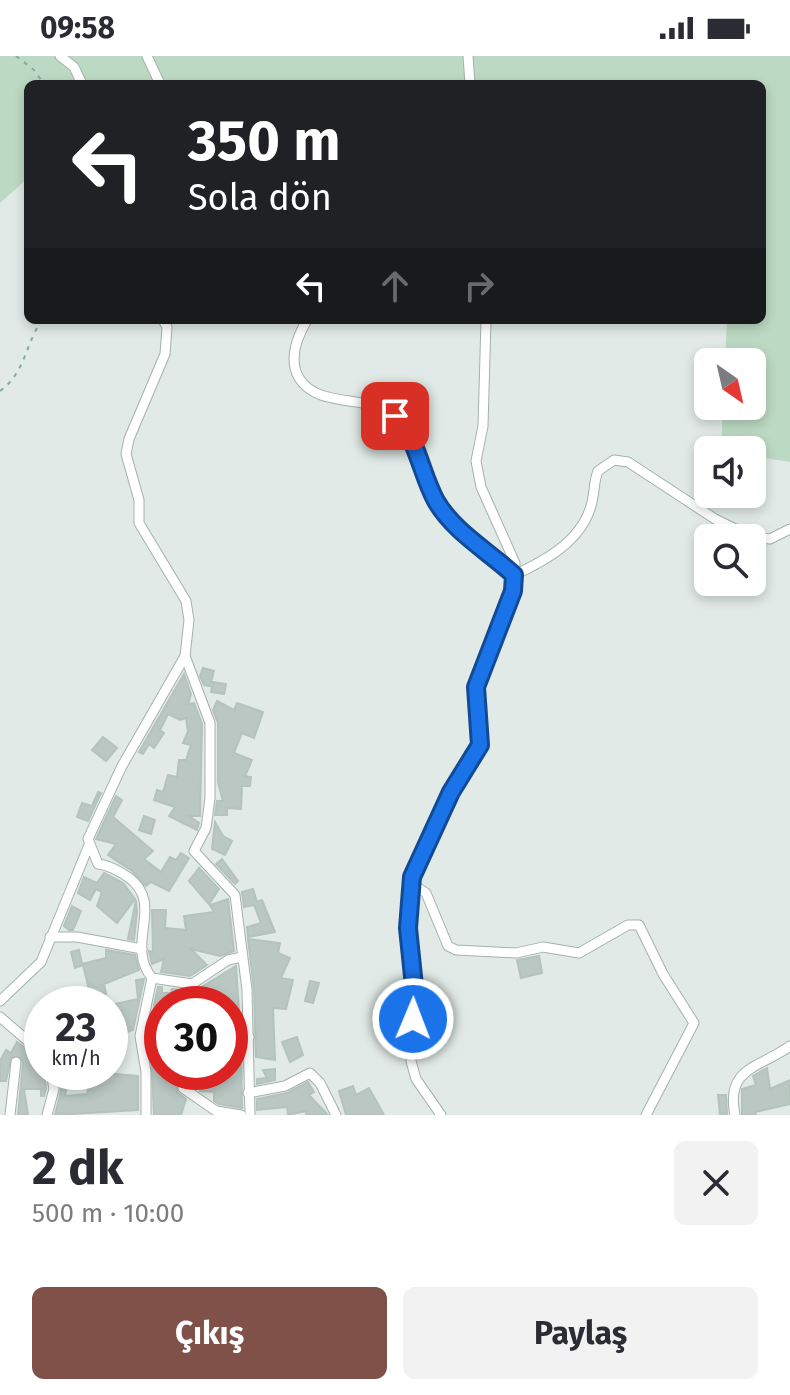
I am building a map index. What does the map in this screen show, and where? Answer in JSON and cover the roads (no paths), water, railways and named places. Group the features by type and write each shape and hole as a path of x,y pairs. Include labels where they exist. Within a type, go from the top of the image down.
{"street":[{"path":"60,56 74,67 80,80"},
{"path":"147,56 158,80"},
{"path":"468,56 470,80"},
{"path":"165,324 165,354 126,454 139,500 139,523 186,601 189,620 185,656 122,766 88,839 98,864 124,875 142,889 146,901 142,949 145,969 152,978 192,984 228,960 242,957"},
{"path":"306,324 294,355 295,369 302,381 317,393 377,407 395,416 408,433 424,477 450,521 514,575"},
{"path":"441,1115 416,1079 411,1061 414,986 408,928 411,883 451,792 480,745 476,687 513,591 515,563 477,474 486,378 486,324"},
{"path":"514,575 535,565 574,536 588,513 598,471 614,460 628,462 715,519 752,537 776,538 790,529"},
{"path":"185,656 210,723 210,798 206,828 194,851 235,895 249,1037 250,1115"},
{"path":"0,1001 33,973 89,845"},
{"path":"411,883 426,893 448,946 456,950 516,953 543,947 579,953 628,925 639,925 663,974 694,1023 646,1115"},
{"path":"50,937 77,937 142,949"},
{"path":"146,1115 146,1072 140,1036 152,978"},
{"path":"0,1017 24,1038"},
{"path":"735,1115 734,1086 740,1076 789,1048"},
{"path":"10,1115 16,1062"},
{"path":"248,1093 285,1086 310,1073 320,1083 336,1115"},
{"path":"47,1115 54,1090"},
{"path":"186,1090 216,1111 241,1115"}]}
